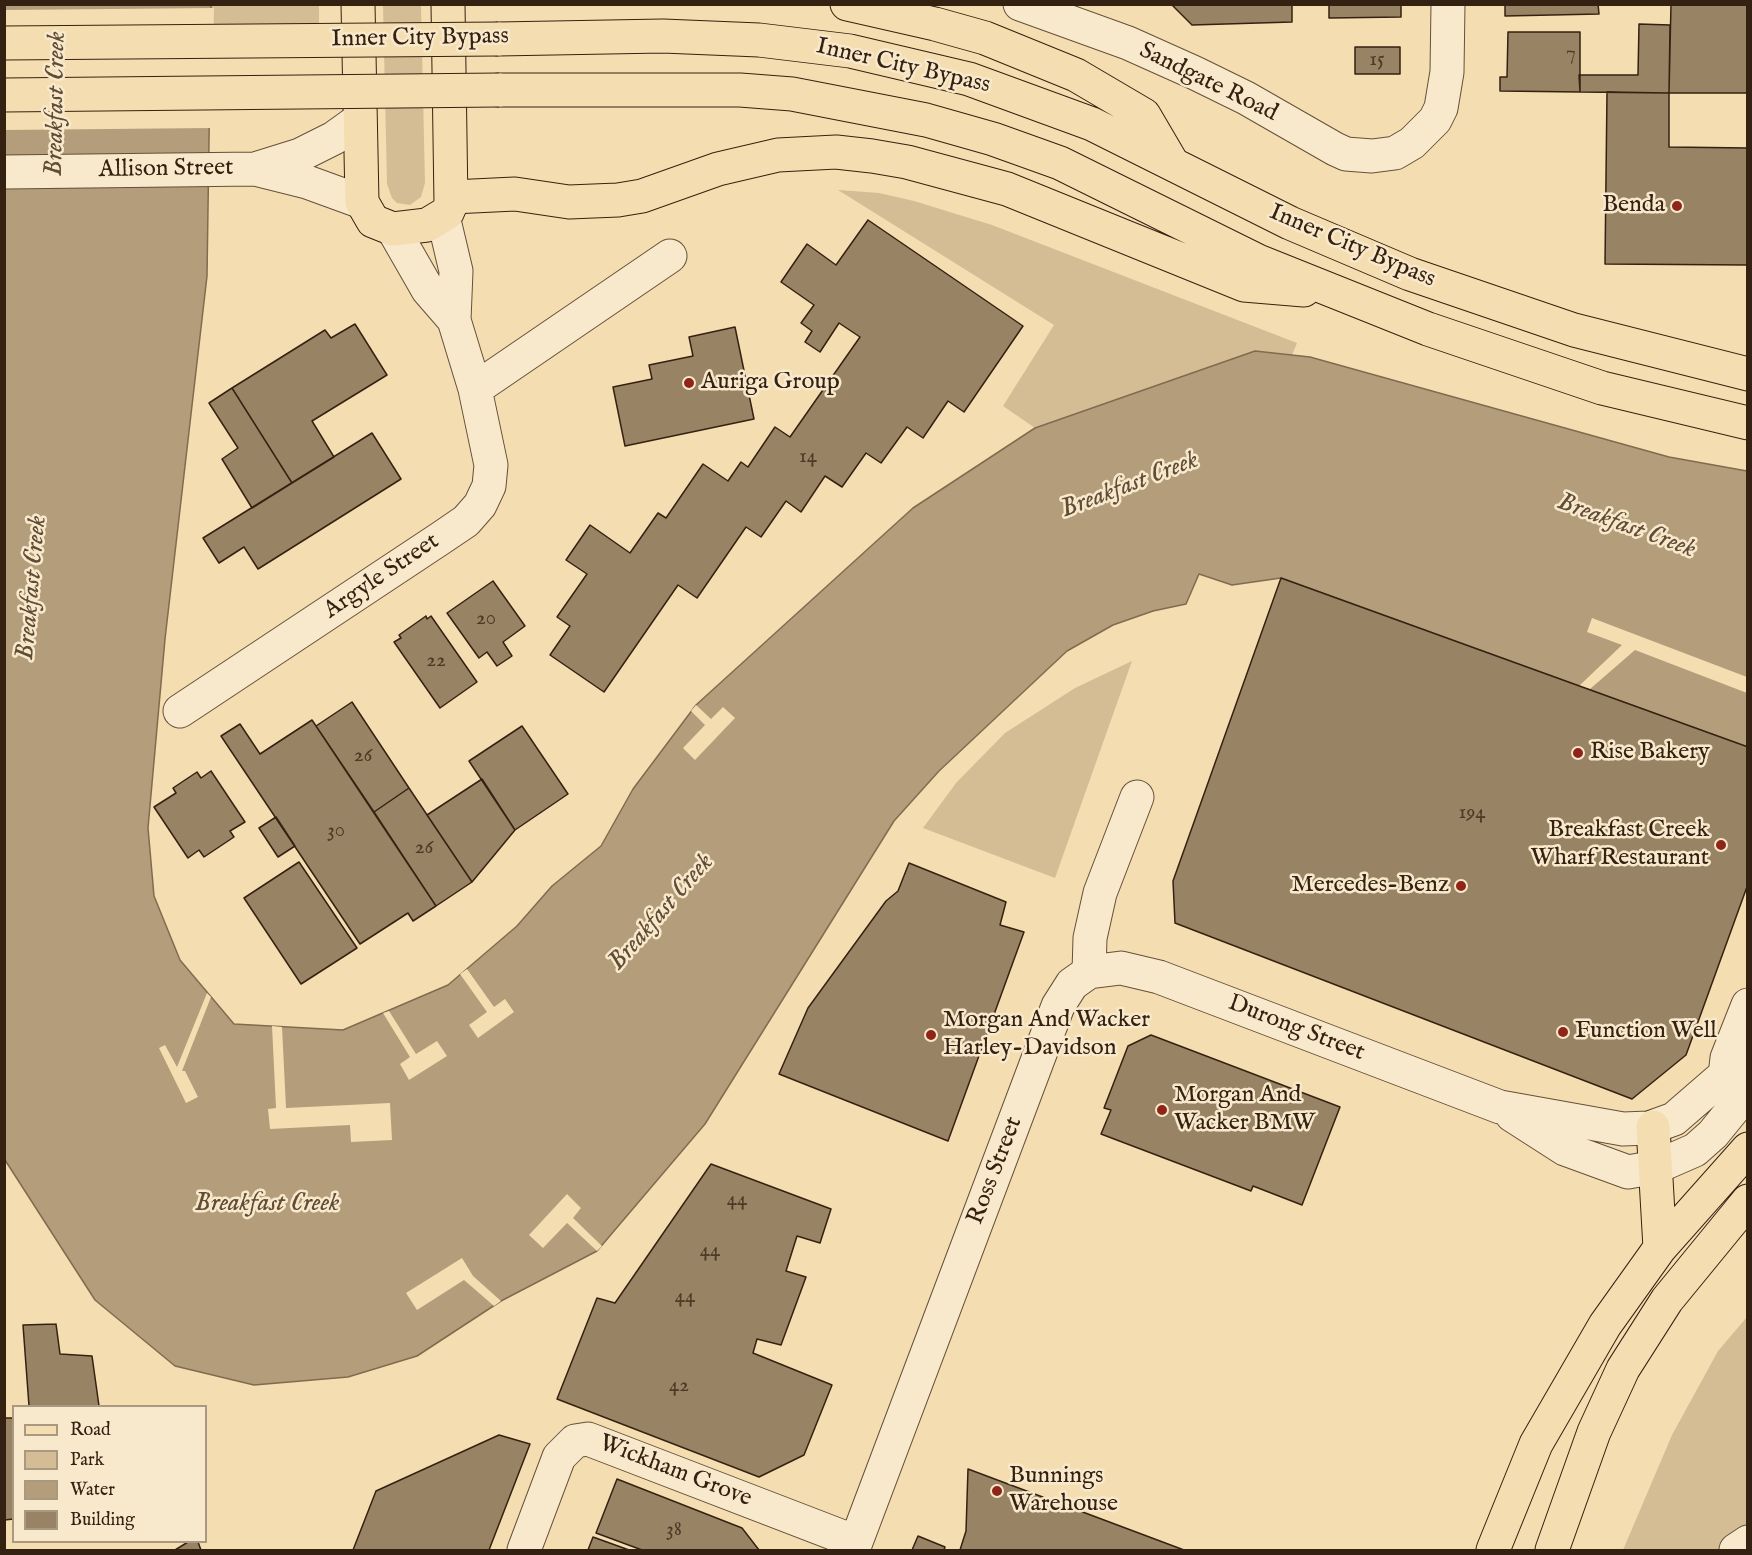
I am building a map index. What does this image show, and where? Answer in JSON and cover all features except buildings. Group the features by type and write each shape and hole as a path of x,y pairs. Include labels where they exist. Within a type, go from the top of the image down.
{"main road":[{"path":"358,4 362,202 373,221 393,229 427,225 447,206 515,194 569,202 618,200 642,196 718,169 778,155 836,152 907,162 1007,189 1244,285 1330,292"},
{"path":"447,206 448,4"},
{"path":"847,4 924,21 985,38 1076,75 1144,115 1171,161"},
{"name":"Inner City Bypass","path":"4,43 713,37 849,51 938,71 1010,93 1092,124 1171,161 1300,227 1410,274 1574,330 1748,374"},
{"name":"Inner City Bypass","path":"4,95 499,90 740,90 792,94 926,120 993,139 1060,163 1258,261 1330,292 1542,369 1602,388 1748,423"},
{"path":"1653,1127 1660,1248"},
{"path":"1493,1551 1536,1444 1564,1392 1605,1325 1660,1248 1748,1149"},
{"path":"1552,1551 1594,1432 1623,1369 1667,1300 1748,1201"}],"street":[{"name":"Sandgate Road","path":"1020,4 1128,43 1246,98 1335,149 1365,156 1395,153 1424,133 1441,108 1448,72 1448,4"},
{"name":"Allison Street","path":"255,169 309,151 334,138 359,120"},
{"name":"Allison Street","path":"4,172 255,169 307,182 362,202"},
{"name":"Argyle Street","path":"180,711 466,521 480,505 489,486 491,465 475,389 454,320 456,271 447,206"},
{"name":"Argyle Street","path":"393,229 428,290 454,320"},
{"path":"475,389 670,256"},
{"path":"1089,972 1090,938 1100,893 1137,797"},
{"name":"Durong Street","path":"1089,972 1121,968 1159,977 1500,1107 1623,1129 1653,1127 1674,1119 1740,1079"},
{"name":"Ross Street","path":"854,1546 1058,1006 1072,984 1089,972"},
{"name":"Durong Street","path":"1740,1079 1727,1058 1748,1005"},
{"name":"Durong Street","path":"1500,1107 1565,1149 1628,1172 1656,1167 1695,1150 1713,1134 1740,1079"},
{"name":"Wickham Grove","path":"524,1551 559,1457 575,1441 588,1438 854,1546"},
{"path":"1736,1551 1748,1542"}],"green space":[{"path":"211,5 319,5 319,25 210,24"},
{"path":"383,5 421,5 425,183 421,197 410,205 397,203 392,198 387,184"},
{"path":"838,190 879,193 914,201 992,225 1297,343 1292,355 1255,351 1035,428 1003,406 1054,325"},
{"path":"1132,661 1055,878 923,828 956,783 1005,733 1075,688"},
{"path":"1747,1317 1747,1550 1623,1550 1672,1435 1718,1351"}],"water":[{"name":"Breakfast Creek","path":"5,5 211,5 207,276 165,639 148,828 154,896 180,960 234,1024 343,1030 448,985 517,926 552,886 601,846 633,789 696,705 913,508 1035,428 1255,351 1310,357 1669,457 1747,471 1747,747 1281,578 1232,585 1199,574 1186,604 1153,611 1113,625 1067,651 939,771 894,821 705,1124 597,1251 501,1301 417,1356 348,1377 254,1385 175,1366 95,1300 5,1160"}],"pier":[{"path":"214,8 212,128 4,130 5,10"},
{"path":"1592,618 1747,677 1747,693 1635,650 1590,689 1579,686 1622,645 1587,632"},
{"path":"696,705 711,719 723,707 735,718 695,760 683,748 705,725 691,711"},
{"path":"467,969 494,1007 505,999 514,1012 478,1038 469,1025 487,1012 460,974"},
{"path":"207,993 211,997 182,1071 185,1071 198,1097 186,1103 159,1048 165,1045 177,1067"},
{"path":"389,1011 416,1054 437,1041 447,1056 409,1080 400,1064 410,1057 383,1013"},
{"path":"272,1026 282,1027 286,1108 390,1103 392,1140 351,1142 350,1125 270,1129 268,1109 276,1108"},
{"path":"567,1194 581,1208 573,1218 602,1246 597,1251 567,1223 543,1248 529,1235"},
{"path":"462,1258 473,1276 501,1301 494,1306 464,1280 417,1310 406,1293"}],"place":[{"name":"Benda","path":"1677,206"},
{"name":"Auriga Group","path":"689,383"},
{"name":"Rise Bakery","path":"1578,753"},
{"name":"Breakfast Creek Wharf Restaurant","path":"1721,845"},
{"name":"Mercedes-Benz","path":"1461,886"},
{"name":"Function Well","path":"1563,1032"},
{"name":"Morgan And Wacker Harley-Davidson","path":"931,1035"},
{"name":"Morgan And Wacker BMW","path":"1162,1110"},
{"name":"Bunnings Warehouse","path":"997,1491"}]}
